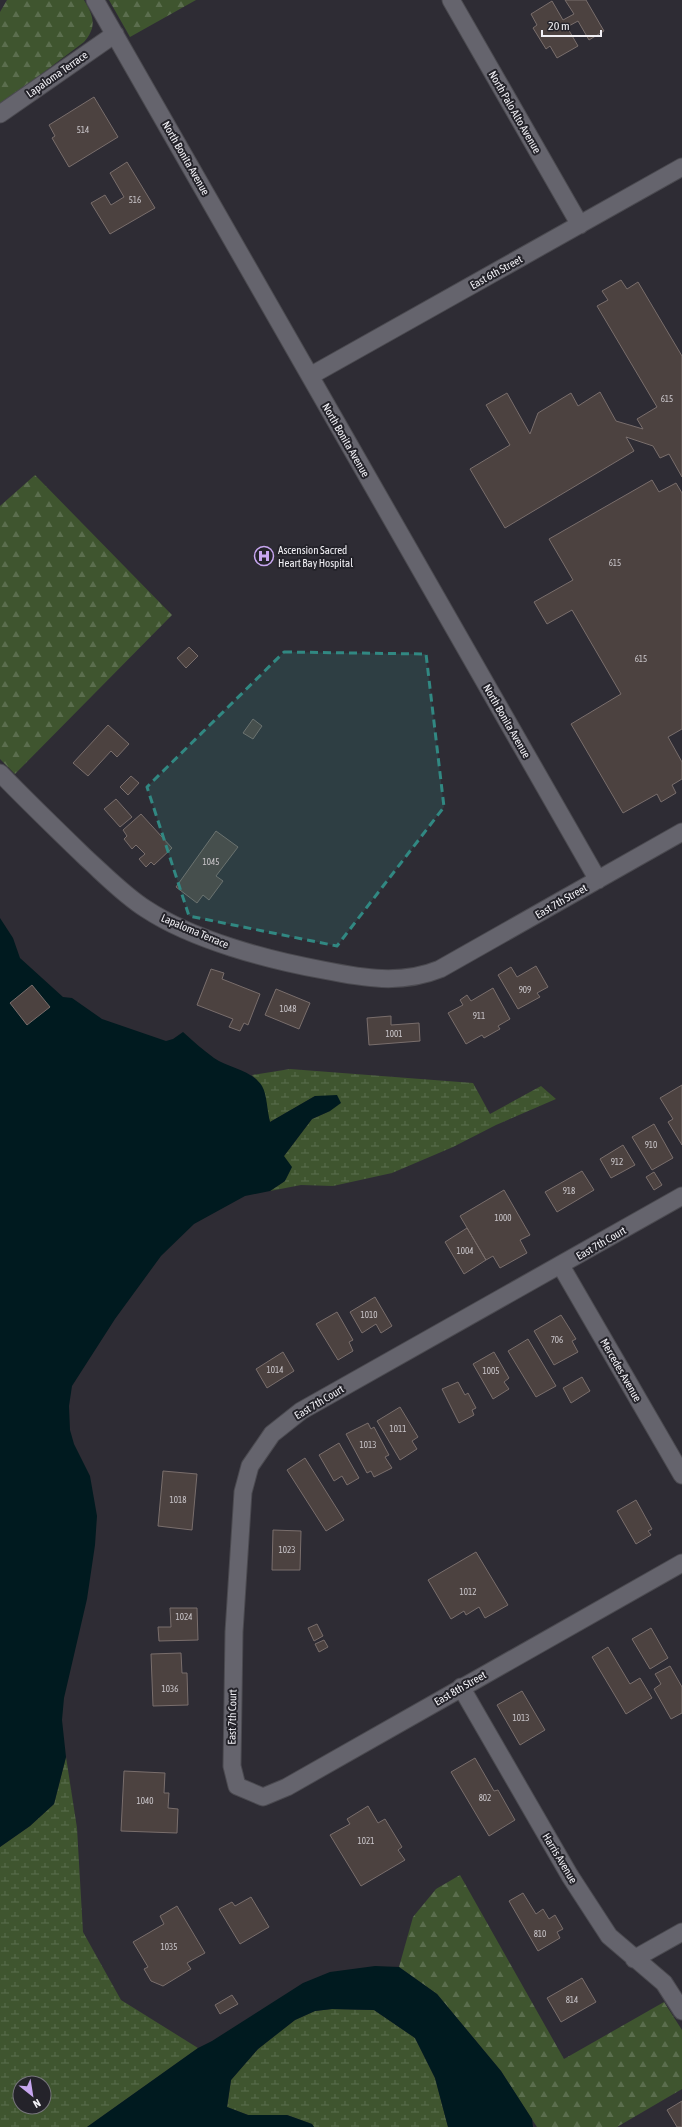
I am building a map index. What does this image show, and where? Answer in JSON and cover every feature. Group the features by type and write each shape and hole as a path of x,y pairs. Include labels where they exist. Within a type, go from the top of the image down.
{"street":[{"name":"North Bonita Avenue","path":"95,0 598,880"},
{"name":"North Palo Alto Avenue","path":"451,0 580,225"},
{"name":"Lapaloma Terrace","path":"0,114 115,34"},
{"name":"East 6th Street","path":"310,376 682,167"},
{"name":"Lapaloma Terrace","path":"0,773 117,886 148,910 172,923 253,954 288,963 354,976 396,979 419,976 440,969"},
{"name":"East 7th Street","path":"440,969 682,832"},
{"name":"East 7th Court","path":"237,1786 232,1766 234,1632 243,1492 250,1466 272,1434 301,1411 561,1266 682,1196"},
{"name":"Mercedes Avenue","path":"561,1266 682,1475"},
{"name":"East 8th Street","path":"237,1786 263,1797 287,1787 682,1563"},
{"name":"Harris Avenue","path":"461,1687 570,1876 609,1936 634,1959 664,1983 682,2011"},
{"path":"634,1959 682,1932"}],"highlighted area":[{"path":"284,652 426,654 444,807 337,946 189,916 147,787"}],"green space":[{"path":"7,0 84,0 93,21 91,31 84,42 0,105 0,12"},
{"path":"109,0 196,0 130,37"},
{"path":"35,475 172,615 15,774 0,759 0,506"},
{"path":"290,1069 473,1083 490,1114 541,1086 556,1099 496,1125 453,1147 392,1173 333,1186 301,1185 270,1191 285,1181 284,1156 312,1119 330,1111 315,1096 270,1122 264,1092 252,1075"},
{"path":"66,1757 77,1828 83,1932 121,2000 198,2048 87,2127 0,2127 0,1847 30,1826 54,1804"},
{"path":"460,1875 564,2059 664,2002 682,2030 682,2089 617,2127 537,2127 501,2071 437,1994 399,1967 413,1917 436,1889"},
{"path":"332,2009 374,2010 415,2038 435,2078 448,2127 314,2127 312,2124 287,2115 248,2115 227,2107 231,2080 258,2049 295,2020 315,2011"}],"water":[{"path":"0,918 13,938 20,958 63,997 72,998 102,1019 166,1041 173,1039 183,1032 214,1058 252,1076 264,1089 270,1122 315,1096 337,1095 341,1103 330,1111 312,1119 284,1156 292,1167 285,1181 270,1191 245,1196 194,1224 161,1256 115,1319 72,1386 69,1406 70,1430 74,1444 90,1476 97,1516 95,1545 87,1599 64,1698 62,1720 66,1757 54,1804 30,1826 0,1847"},
{"path":"375,1966 399,1967 437,1994 501,2071 532,2119 533,2127 448,2127 435,2078 415,2038 374,2010 332,2009 315,2011 295,2020 258,2049 231,2080 227,2107 248,2115 287,2115 312,2124 314,2127 87,2127 198,2048 212,2041 303,1983 330,1972"}],"building":[{"path":"565,0 586,0 604,31 589,40 578,21 567,27 578,46 557,58 550,46 546,49 533,28 537,25 531,14 552,1 563,20 574,14"},
{"path":"94,97 118,137 69,167 52,138 55,136 49,125"},
{"path":"127,162 155,208 110,234 91,203 105,195 111,205 124,197 110,173"},
{"path":"621,280 627,289 638,282 682,356 682,477 669,454 660,458 653,446 626,437 634,451 505,528 470,469 510,445 486,405 507,393 530,434 538,413 571,393 578,406 600,392 616,421 643,429 637,419 657,407 597,306 608,300 602,291"},
{"path":"652,480 659,492 676,483 682,493 682,729 668,737 682,762 682,779 672,785 676,793 661,802 657,794 623,813 571,724 621,694 572,610 547,624 534,602 573,580 549,539"},
{"path":"189,647 198,656 186,668 177,658"},
{"path":"253,719 262,726 253,739 243,733"},
{"path":"108,725 129,744 117,757 111,751 88,776 73,763"},
{"path":"131,776 139,783 128,795 120,787"},
{"path":"116,799 132,817 120,827 104,809"},
{"path":"141,814 172,848 154,865 151,862 146,867 139,859 145,854 136,845 132,849 124,839 127,836 123,830"},
{"path":"216,831 238,847 216,876 223,881 209,900 203,895 197,903 176,887"},
{"path":"536,966 548,987 537,993 540,997 518,1009 498,975 511,967 517,977"},
{"path":"211,969 224,973 222,979 260,994 248,1025 244,1023 240,1031 229,1027 233,1019 197,1005"},
{"path":"32,985 50,1007 27,1025 10,1003"},
{"path":"493,988 510,1019 498,1026 500,1029 484,1038 482,1035 466,1044 448,1013 463,1005 460,1000 467,995 471,1001"},
{"path":"276,989 310,1003 299,1029 265,1015"},
{"path":"391,1016 391,1025 419,1023 420,1041 369,1045 367,1018"},
{"path":"682,1085 682,1145 668,1122 673,1119 660,1098"},
{"path":"654,1124 673,1158 652,1170 632,1137"},
{"path":"623,1145 635,1165 611,1178 600,1159"},
{"path":"582,1171 594,1190 557,1212 545,1192"},
{"path":"654,1172 662,1185 654,1190 646,1177"},
{"path":"504,1190 530,1235 520,1240 527,1253 500,1268 493,1256 486,1260 460,1216"},
{"path":"467,1228 486,1260 464,1274 445,1242"},
{"path":"375,1297 392,1326 381,1333 376,1324 362,1333 350,1312"},
{"path":"337,1312 353,1340 349,1342 353,1351 338,1360 316,1324"},
{"path":"561,1315 576,1339 572,1341 578,1352 554,1365 534,1331"},
{"path":"528,1339 556,1386 536,1397 508,1351"},
{"path":"283,1352 294,1371 267,1388 256,1369"},
{"path":"494,1352 509,1378 504,1382 509,1389 493,1399 473,1364"},
{"path":"582,1377 590,1391 571,1403 563,1388"},
{"path":"458,1382 465,1395 468,1393 476,1408 472,1410 474,1415 459,1423 442,1389"},
{"path":"400,1407 418,1437 412,1441 417,1449 400,1460 377,1421"},
{"path":"368,1423 371,1429 374,1427 389,1455 385,1457 392,1468 374,1477 371,1471 367,1473 346,1434"},
{"path":"339,1443 359,1478 347,1485 342,1476 334,1481 319,1455"},
{"path":"305,1458 344,1520 326,1531 287,1470"},
{"path":"163,1471 197,1474 192,1530 158,1526"},
{"path":"636,1500 652,1529 648,1531 651,1535 636,1544 617,1511"},
{"path":"273,1530 301,1531 300,1570 272,1570"},
{"path":"476,1552 508,1605 485,1618 479,1607 466,1615 464,1611 451,1619 428,1580"},
{"path":"170,1608 197,1608 198,1640 159,1641 158,1627 171,1627"},
{"path":"317,1624 323,1636 314,1641 308,1628"},
{"path":"651,1628 668,1658 650,1669 632,1639"},
{"path":"324,1640 328,1647 319,1652 315,1644"},
{"path":"608,1647 630,1684 640,1678 652,1698 626,1714 592,1657"},
{"path":"181,1653 182,1673 187,1673 188,1705 153,1706 151,1654"},
{"path":"670,1666 682,1687 682,1713 671,1719 654,1689 661,1684 655,1674"},
{"path":"522,1691 545,1730 520,1745 497,1705"},
{"path":"475,1758 494,1791 498,1790 515,1820 489,1836 451,1772"},
{"path":"124,1771 165,1773 164,1793 169,1793 168,1808 178,1809 177,1833 121,1831"},
{"path":"368,1806 378,1823 385,1819 402,1847 398,1850 405,1860 361,1886 330,1835 350,1824 347,1819"},
{"path":"523,1893 536,1914 543,1909 549,1919 555,1915 563,1929 557,1932 560,1938 538,1951 509,1901"},
{"path":"251,1897 269,1927 240,1944 219,1909 232,1902 235,1906"},
{"path":"177,1906 205,1953 187,1963 191,1969 163,1986 151,1981 144,1969 148,1967 133,1942 164,1924 160,1916"},
{"path":"582,1978 596,2002 561,2022 547,1998"},
{"path":"232,1995 238,2004 220,2014 215,2005"},
{"path":"682,2101 682,2127 677,2127 667,2110"}],"place":[{"name":"Ascension Sacred Heart Bay Hospital","path":"264,556"}]}
